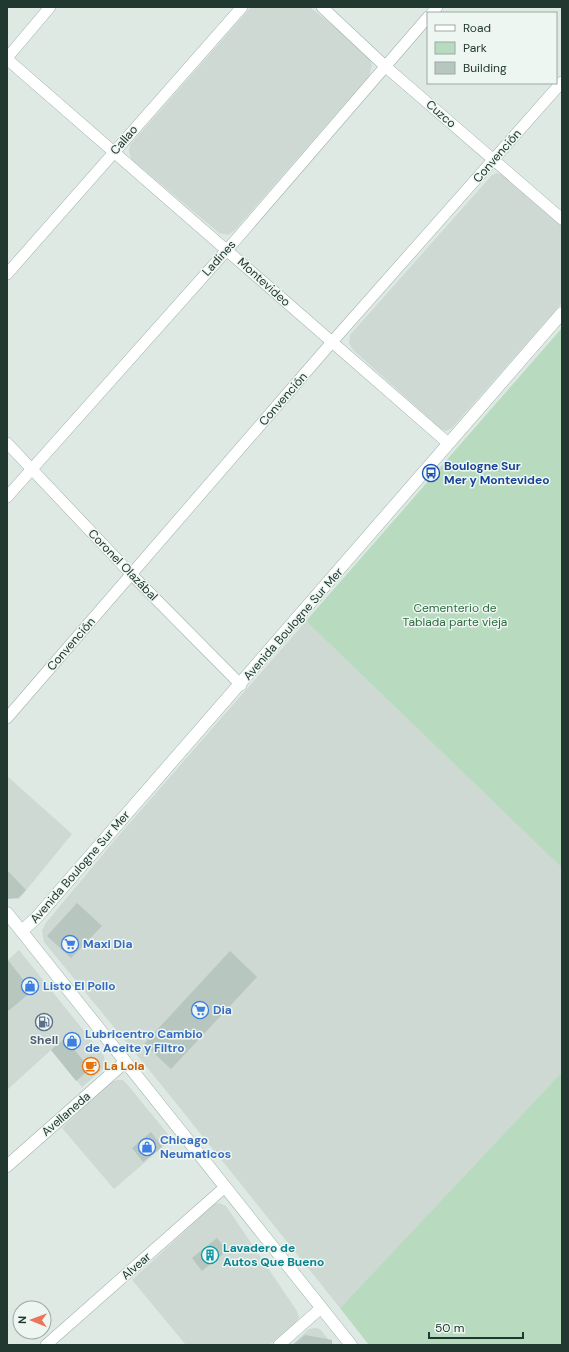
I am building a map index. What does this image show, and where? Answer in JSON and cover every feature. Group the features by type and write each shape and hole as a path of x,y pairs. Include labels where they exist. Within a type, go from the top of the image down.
{"main road":[{"name":"Avenida Boulogne Sur Mer","path":"22,931 37,917 241,685 448,443 562,313"},
{"path":"7,914 351,1345"},
{"name":"Avellaneda","path":"7,1166 126,1062"}],"street":[{"path":"7,58 50,7"},
{"name":"Callao","path":"7,274 242,7"},
{"name":"Cuzco","path":"322,7 386,67 562,219"},
{"name":"Ladines","path":"7,497 227,250 427,18"},
{"name":"Montevideo","path":"7,58 448,443"},
{"name":"Convención","path":"7,718 332,342 562,82"},
{"name":"Coronel Olazábal","path":"7,444 241,685"},
{"name":"Alvear","path":"46,1345 225,1187"},
{"path":"279,1345 321,1308"}],"shaded area":[{"path":"251,7 310,7 369,55 372,66 369,76 235,230 228,235 219,233 131,159 129,151 130,145"},
{"path":"497,173 502,175 562,225 562,303 452,428 446,431 441,429 353,350 349,343 350,335 492,175"},
{"path":"306,621 562,868 562,1072 340,1308 159,1082 44,942 42,931 45,924 114,841"},
{"path":"7,776 72,834 19,899 7,898"},
{"path":"19,950 104,1056 105,1063 103,1069 82,1087 51,1050 7,1090 7,961"},
{"path":"117,1080 123,1080 127,1084 172,1139 114,1189 62,1128 109,1083"},
{"path":"219,1203 226,1206 297,1311 299,1317 296,1323 269,1345 186,1345 132,1280 214,1204"},
{"path":"309,1329 320,1329 333,1345 292,1345"}],"green space":[{"name":"Cementerio de Tablada parte vieja","path":"562,328 562,868 306,621"},
{"path":"562,1072 562,1345 369,1345 340,1308"}],"building":[{"path":"7,870 26,890 18,898 7,899"},
{"path":"77,903 102,926 71,958 47,936"},
{"name":"Dia","path":"230,951 257,977 171,1069 144,1044"},
{"path":"7,959 32,991 7,1012"},
{"path":"65,1038 90,1069 76,1081 51,1050"},
{"name":"Chicago Neumaticos","path":"151,1132 162,1147 143,1162 132,1148"},
{"name":"Lavadero de Autos Que Bueno","path":"217,1238 227,1251 202,1271 192,1258"},
{"path":"305,1335 332,1340 332,1345 293,1345"}],"place":[{"name":"Boulogne Sur Mer y Montevideo","path":"431,473"},
{"name":"Maxi Dia","path":"70,944"},
{"name":"Listo El Pollo","path":"30,986"},
{"name":"Dia","path":"200,1010"},
{"name":"Shell","path":"44,1022"},
{"name":"Lubricentro Cambio de Aceite y Filtro","path":"72,1041"},
{"name":"La Lola","path":"91,1066"},
{"name":"Chicago Neumaticos","path":"147,1147"},
{"name":"Lavadero de Autos Que Bueno","path":"210,1255"}]}
